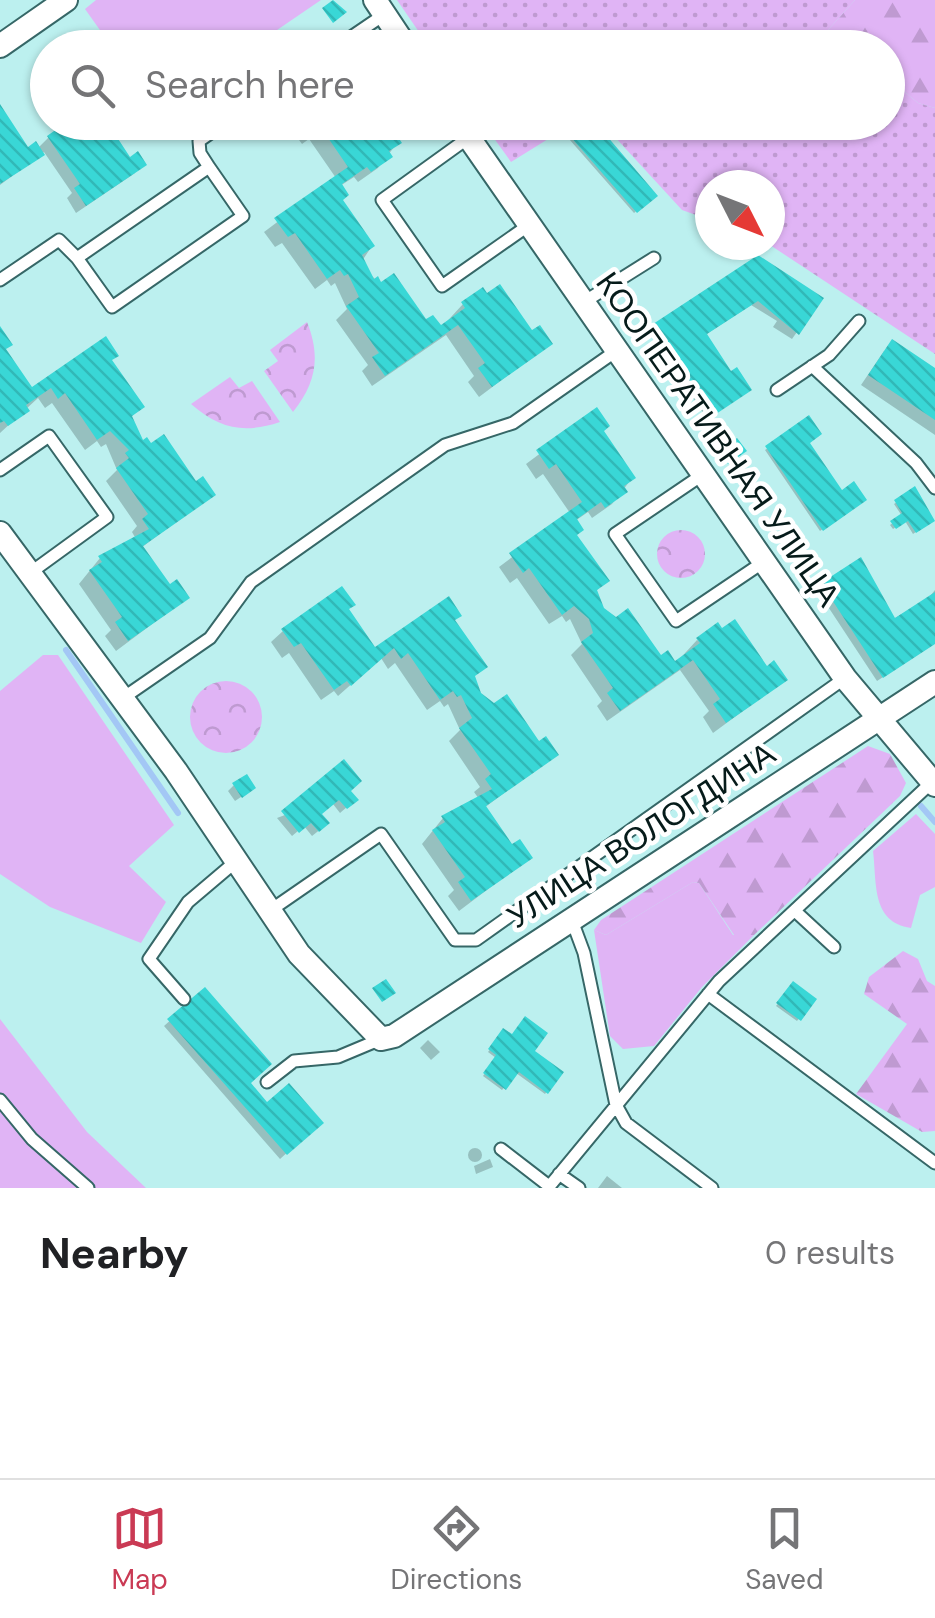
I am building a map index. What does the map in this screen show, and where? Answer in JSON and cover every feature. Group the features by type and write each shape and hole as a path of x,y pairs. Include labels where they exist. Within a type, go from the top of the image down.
{"street":[{"path":"0,46 58,3"},
{"path":"380,7 396,30"},
{"name":"КООПЕРАТИВНАЯ УЛИЦА","path":"470,140 845,678 934,784"},
{"path":"0,532 176,771 234,864 299,954 381,1039"},
{"name":"УЛИЦА ВОЛОГДИНА","path":"381,1039 394,1036 935,682"}],"lane":[{"path":"355,30 380,7"},
{"path":"0,280 59,240 112,307 242,216 200,153 201,140"},
{"path":"451,140 382,200 442,286 529,225"},
{"path":"76,258 208,167"},
{"path":"584,302 654,258"},
{"path":"777,390 829,355 859,322"},
{"path":"123,698 210,638 250,582 445,445 513,423 616,351"},
{"path":"812,366 916,462 935,488"},
{"path":"0,470 49,436 107,517 30,573"},
{"path":"704,473 615,534 676,621 765,561"},
{"path":"268,912 381,834 456,940 476,940 845,678"},
{"path":"502,1149 548,1187 708,994 934,784"},
{"path":"184,998 149,959 188,902 234,864"},
{"path":"794,911 834,947"},
{"path":"571,918 584,952 616,1105 626,1123 712,1188"},
{"path":"708,994 935,1163"},
{"path":"267,1082 294,1061 338,1057 381,1039"},
{"path":"0,1100 32,1138 88,1188"},
{"path":"560,1174 579,1188"}],"green space":[{"path":"96,0 321,0 277,30 100,30 85,9"},
{"path":"397,0 855,0 828,30 418,30"},
{"path":"855,0 935,0 935,108 918,103 905,92 905,30 828,30"},
{"path":"905,92 918,103 935,108 935,354 785,255 785,170 695,170 695,215 682,210 618,140 905,140"},
{"path":"495,140 547,140 511,162"},
{"path":"307,322 314,347 314,369 307,391 293,412 264,371 278,361 270,350"},
{"path":"230,377 239,388 252,381 280,422 255,428 233,427 212,419 191,404"},
{"path":"681,530 698,537 705,554 698,571 681,578 664,571 657,554 664,537"},
{"path":"43,655 58,655 174,825 129,866 166,902 141,943 50,907 0,874 0,691"},
{"path":"226,681 251,692 262,717 251,742 226,753 201,742 190,717 201,692"},
{"path":"868,746 890,754 906,783 900,796 754,935 734,935 699,883 693,882 606,935 594,930 601,920"},
{"path":"916,814 935,834 935,887 920,895 911,928 898,924 882,909 873,851"},
{"path":"693,882 699,883 733,935 754,935 702,987 654,1046 623,1049 610,1036 594,930 606,935"},
{"path":"903,951 918,959 927,981 935,986 935,1131 922,1132 856,1094 907,1024 864,994 869,977"},
{"path":"0,1019 87,1132 146,1188 0,1188"}],"building":[{"path":"333,0 347,12 333,23 322,8"},
{"path":"0,104 28,147 36,141 45,155 0,184"},
{"path":"50,140 119,140 130,157 138,151 147,165 86,206 74,188 80,184"},
{"path":"330,140 402,143 389,151 393,157 371,172 367,167 342,184 349,195 343,200 375,246 362,255 374,279 378,276 381,282 394,273 426,319 433,315 441,325 465,308 461,302 483,287 487,293 500,284 532,330 540,325 553,344 492,387 478,368 485,363 458,325 385,376 372,357 379,353 346,306 359,297 348,274 344,276 340,270 327,279 295,233 288,237 274,218 348,167"},
{"path":"573,140 610,140 658,196 637,213"},
{"path":"750,260 766,260 824,298 799,335 758,301 707,334 731,371 737,367 752,390 713,416 653,324"},
{"path":"0,326 13,345 6,349 32,387 106,336 119,356 112,360 145,407 132,416 143,440 147,437 151,443 164,434 196,481 203,476 216,495 143,546 170,584 177,579 190,598 128,641 115,622 122,617 89,570 102,562 98,556 149,529 142,519 148,514 116,468 129,458 125,453 129,450 110,431 97,440 65,393 58,399 51,388 26,405 30,411 8,426 4,421 0,423"},
{"path":"892,339 935,368 935,420 868,375"},
{"path":"597,407 610,426 604,431 636,478 624,486 628,492 605,508 601,502 577,519 584,530 577,535 610,581 597,590 604,608 616,617 628,608 661,655 668,650 675,661 700,643 696,638 718,622 722,628 735,619 767,666 774,660 788,680 726,723 713,704 720,699 693,660 620,711 607,693 613,688 581,642 593,633 589,619 574,606 562,615 529,568 523,573 509,553 582,502 556,464 549,469 536,450"},
{"path":"809,415 822,434 810,443 842,490 854,481 867,500 823,531 765,446"},
{"path":"737,438 747,451 728,464 719,450"},
{"path":"915,486 935,521 916,533 908,521 896,529 890,521 902,513 894,500"},
{"path":"861,557 895,618 935,592 935,644 883,678 821,583"},
{"path":"342,586 356,605 349,609 375,647 449,596 462,616 455,620 488,667 475,676 481,693 494,703 507,694 539,741 546,736 559,755 486,806 512,844 520,839 533,858 471,901 458,882 465,877 432,830 445,822 441,816 492,789 485,779 491,774 459,728 472,718 461,695 457,697 453,691 440,700 408,653 401,659 394,648 351,686 347,681 334,690 301,643 294,647 281,629"},
{"path":"344,759 362,781 351,791 359,800 347,809 339,800 322,814 330,823 319,832 311,823 299,833 281,811"},
{"path":"247,774 256,788 242,798 232,783"},
{"path":"386,979 396,993 382,1002 372,988"},
{"path":"793,981 817,999 801,1021 776,1003"},
{"path":"205,987 272,1064 251,1083 267,1102 289,1083 324,1123 287,1155 167,1019"},
{"path":"525,1016 548,1033 535,1051 564,1072 548,1094 519,1072 506,1090 483,1073 496,1055 488,1049 503,1028 512,1034"}],"waterway":[{"path":"66,650 178,813"},
{"path":"921,806 935,822"}]}
